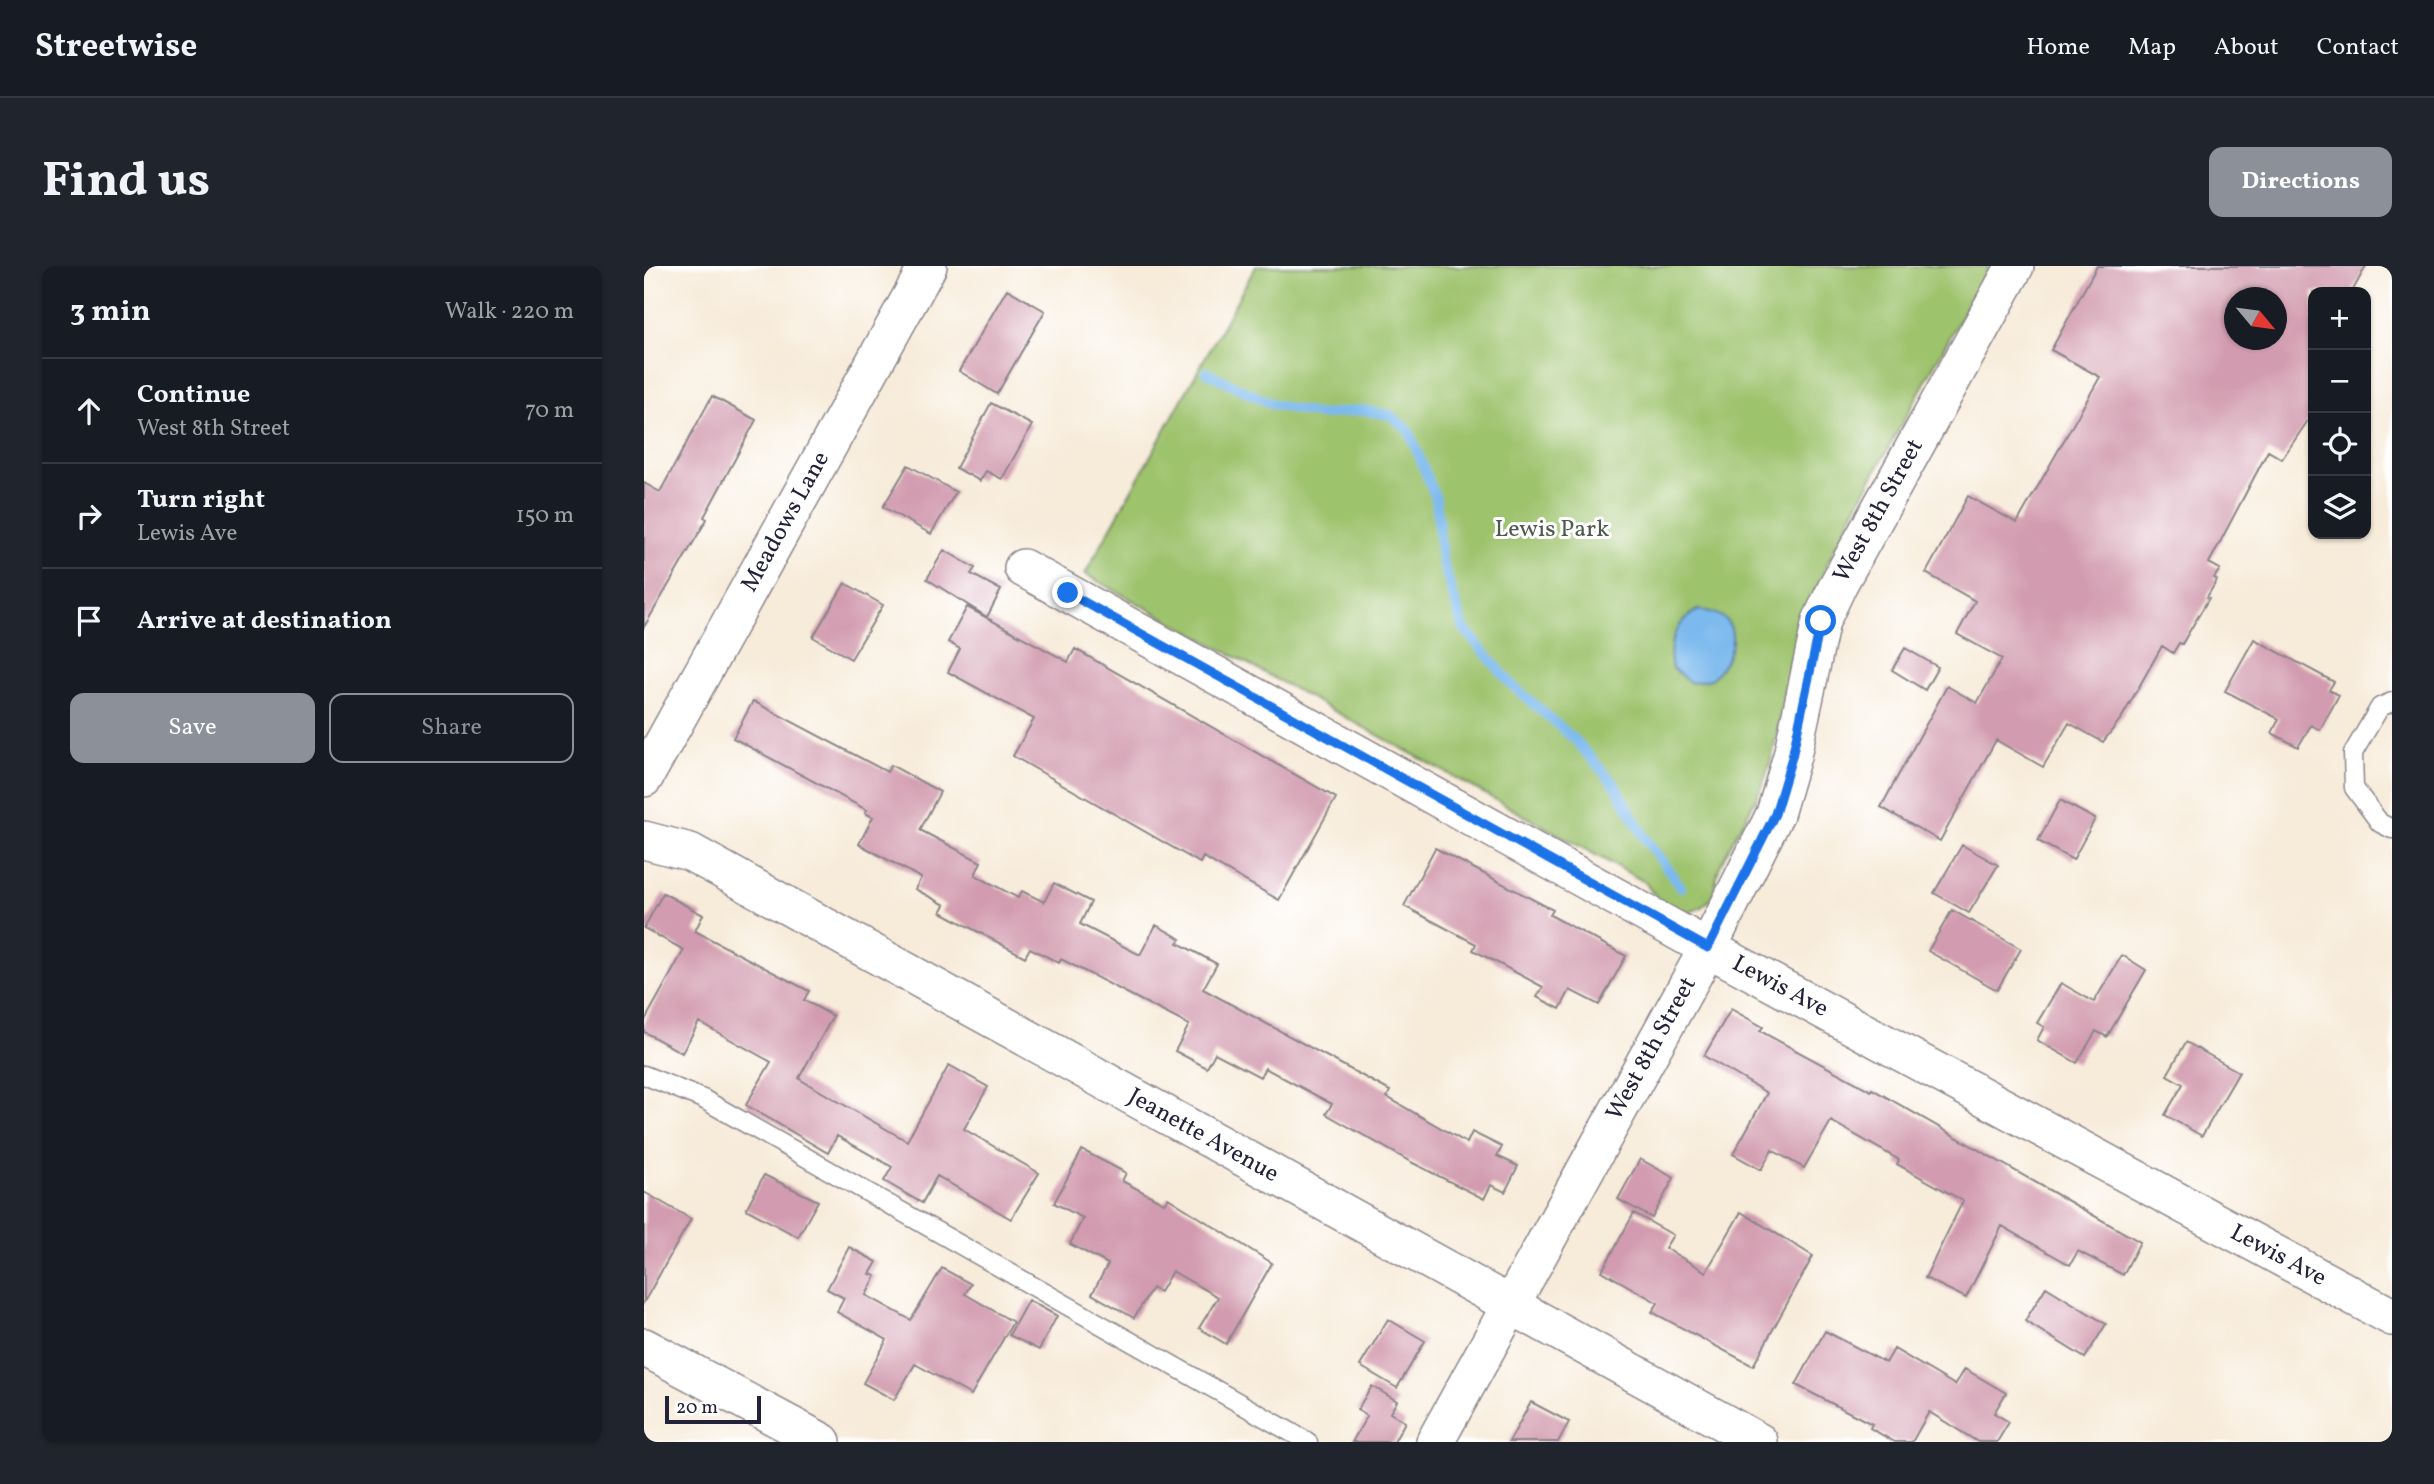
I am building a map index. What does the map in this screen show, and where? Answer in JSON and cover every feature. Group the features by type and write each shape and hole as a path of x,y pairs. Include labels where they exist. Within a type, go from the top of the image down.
{"street":[{"name":"Meadows Lane","path":"644,778 928,266"},
{"name":"West 8th Street","path":"1435,1442 1708,948 1775,814 1792,757 1821,621 1839,583 2015,266"},
{"name":"Lewis Ave","path":"1023,568 1708,948 2392,1317"},
{"name":"Jeanette Avenue","path":"644,840 690,852 1759,1442"},
{"path":"644,1348 821,1442"}],"lane":[{"path":"2392,702 2380,707 2353,753 2354,788 2380,822 2392,829"},
{"path":"644,1075 704,1100 1308,1442"}],"green space":[{"name":"Lewis Park","path":"1256,266 1989,266 1860,499 1824,571 1795,647 1773,752 1764,780 1726,853 1718,871 1714,891 1705,904 1688,911 1671,908 1656,897 1645,882 1085,574"}],"water":[{"path":"1698,610 1724,619 1730,627 1731,647 1727,658 1711,679 1691,683 1672,668 1670,650 1674,634 1690,615"}],"building":[{"path":"2097,266 2366,266 2355,287 2308,287 2308,420 2282,459 2268,451 2209,563 2220,569 2214,578 2217,580 2182,644 2179,643 2173,653 2162,646 2122,717 2103,742 2069,723 2043,767 1996,740 1940,841 1881,807 1947,686 1977,703 2002,659 1957,634 1975,601 1926,573 1968,496 2017,523 2100,377 2051,350"},
{"path":"1007,289 1045,311 997,394 959,371"},
{"path":"712,396 756,420 704,517 707,519 644,627 644,483 660,492"},
{"path":"991,403 1032,425 1002,479 986,471 980,481 956,468"},
{"path":"908,465 956,492 931,534 883,507"},
{"path":"944,550 975,568 971,574 1001,590 987,617 927,579"},
{"path":"845,583 883,605 851,659 813,637"},
{"path":"967,607 1068,662 1075,649 1336,798 1279,900 1203,857 1200,863 1013,756 1034,719 948,672 960,649 948,642"},
{"path":"2254,639 2334,682 2329,690 2339,695 2320,730 2311,725 2298,747 2272,733 2279,719 2225,691"},
{"path":"1905,648 1938,667 1925,690 1892,670"},
{"path":"753,701 887,772 891,765 940,792 920,830 981,862 975,875 1018,898 1022,891 1044,902 1054,883 1091,902 1080,924 1140,955 1156,925 1181,939 1178,943 1217,964 1203,989 1390,1091 1387,1097 1467,1143 1472,1132 1502,1147 1497,1156 1518,1166 1505,1192 1491,1185 1484,1199 1411,1162 1326,1114 1332,1104 1265,1068 1260,1077 1215,1053 1207,1068 1175,1051 1189,1025 1061,959 1059,963 1030,948 1025,957 941,912 945,905 915,889 921,878 859,844 873,817 865,813 867,810 733,738"},
{"path":"2060,800 2095,819 2073,860 2038,841"},
{"path":"1962,845 1998,865 1969,913 1934,893"},
{"path":"1435,848 1553,910 1550,915 1626,956 1599,1005 1570,990 1560,1009 1537,997 1543,987 1473,950 1476,944 1404,906"},
{"path":"663,893 703,915 695,931 809,991 804,1000 833,1016 799,1078 801,1080 907,1141 949,1065 988,1087 964,1129 1039,1173 1011,1219 937,1176 922,1203 884,1181 892,1167 837,1136 828,1153 746,1105 771,1062 699,1022 682,1053 644,1032 644,1022 684,950 644,928"},
{"path":"1952,910 2021,949 1997,990 1928,951"},
{"path":"2122,955 2146,970 2107,1037 2096,1031 2077,1063 2037,1040 2044,1027 2037,1023 2061,983 2094,1002"},
{"path":"1731,1009 1763,1027 1760,1031 1871,1091 1872,1089 2140,1242 2123,1275 2078,1251 2070,1265 2002,1226 1966,1298 1925,1278 1963,1201 1897,1164 1899,1160 1831,1121 1804,1168 1772,1150 1761,1170 1733,1154 1767,1093 1704,1056"},
{"path":"2186,1042 2239,1072 2202,1136 2165,1115 2183,1084 2167,1075"},
{"path":"1082,1150 1126,1173 1122,1181 1164,1203 1168,1198 1272,1263 1226,1344 1199,1328 1218,1297 1172,1271 1160,1292 1152,1288 1134,1318 1092,1294 1108,1264 1070,1244 1083,1218 1054,1203"},
{"path":"1640,1159 1674,1178 1652,1218 1618,1199"},
{"path":"764,1175 818,1201 798,1237 746,1209"},
{"path":"644,1192 691,1219 644,1302"},
{"path":"1741,1212 1813,1256 1753,1366 1652,1312 1658,1303 1602,1271 1634,1213 1673,1235 1665,1248 1706,1272"},
{"path":"849,1247 877,1262 870,1274 876,1276 866,1295 911,1320 942,1268 971,1284 965,1294 1013,1322 971,1395 915,1364 894,1400 863,1383 887,1340 837,1312 844,1298 827,1289"},
{"path":"2046,1287 2106,1324 2085,1358 2025,1321"},
{"path":"1028,1300 1057,1316 1039,1350 1009,1335"},
{"path":"1388,1319 1425,1341 1397,1388 1360,1366"},
{"path":"1825,1331 1886,1363 1894,1349 1955,1385 1965,1369 2006,1393 1994,1413 2009,1422 1997,1442 1978,1442 1929,1412 1912,1442 1895,1442 1870,1428 1872,1424 1796,1385"},
{"path":"1372,1386 1397,1401 1390,1413 1405,1422 1394,1442 1352,1442 1367,1416 1357,1410"},
{"path":"1531,1402 1569,1422 1558,1442 1509,1442"}],"waterway":[{"path":"1206,372 1272,404 1320,415 1362,410 1390,415 1409,431 1436,499 1442,560 1463,627 1512,685 1575,740 1615,785 1646,840 1681,887"}],"route":[{"path":"1068,593 1708,948 1775,814 1792,757 1821,621"}]}
